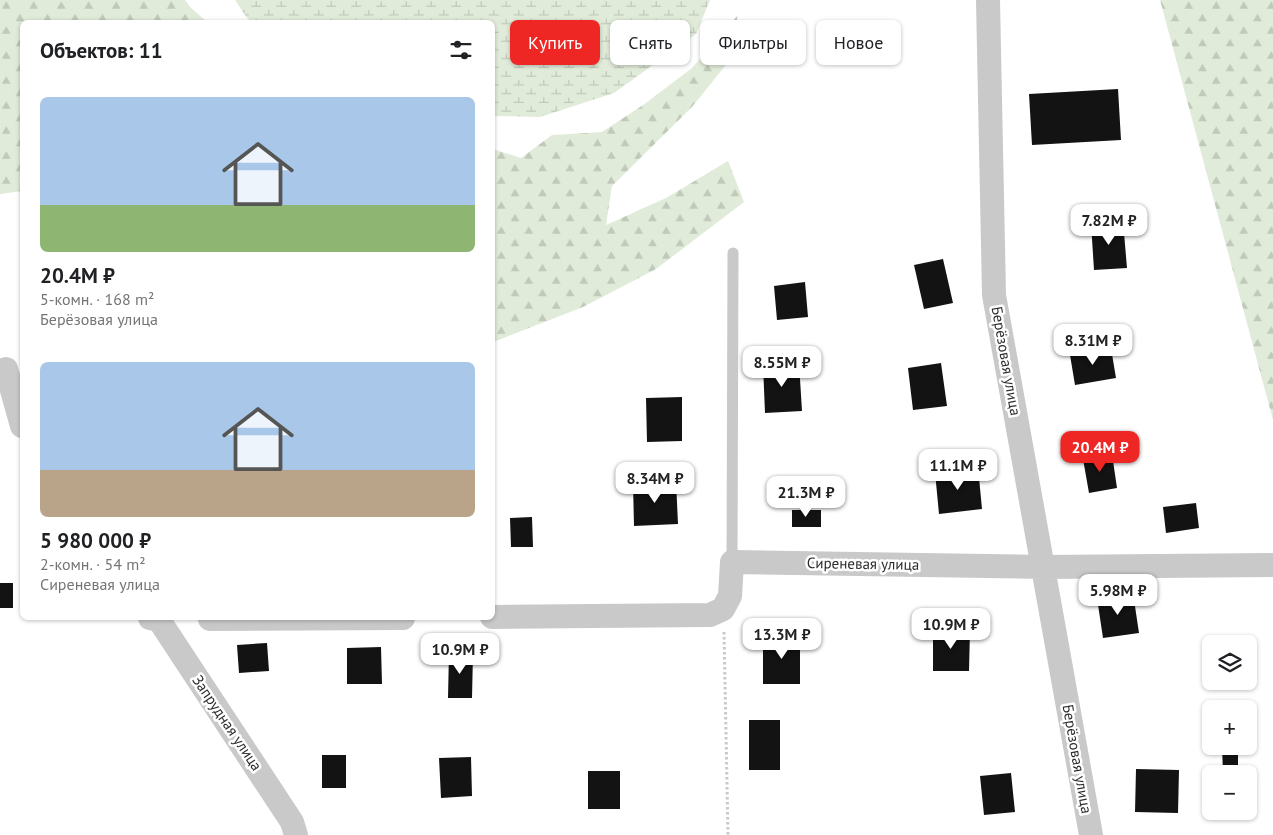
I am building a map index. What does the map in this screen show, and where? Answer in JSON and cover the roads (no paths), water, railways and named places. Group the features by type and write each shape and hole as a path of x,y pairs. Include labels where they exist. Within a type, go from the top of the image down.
{"street":[{"name":"Берёзовая улица","path":"988,0 994,295 1091,835"},
{"path":"6,369 20,419"},
{"name":"Сиреневая улица","path":"732,562 1043,567 1273,565"},
{"path":"495,617 710,614 723,609 730,596 732,562"},
{"name":"Запрудная улица","path":"159,620 292,822 296,835"}],"lane":[{"path":"732,562 733,253"}]}
